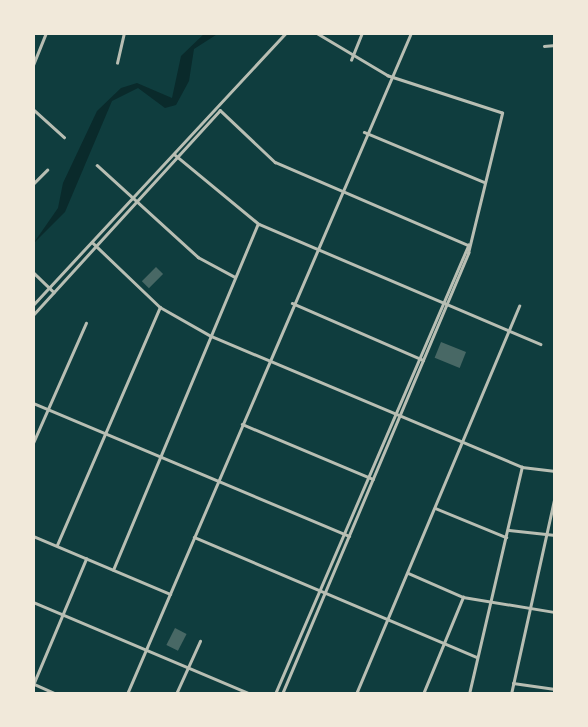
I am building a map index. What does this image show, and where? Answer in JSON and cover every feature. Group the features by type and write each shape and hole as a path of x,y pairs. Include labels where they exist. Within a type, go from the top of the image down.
{"street":[{"path":"33,65 46,33"},
{"path":"117,63 124,33"},
{"path":"33,315 179,159 286,33"},
{"path":"282,694 447,303 468,245 502,113 388,76 351,60 316,33"},
{"path":"351,60 362,33"},
{"path":"127,694 339,190 388,76 411,33"},
{"path":"544,46 555,45"},
{"path":"33,109 64,137"},
{"path":"33,305 220,110"},
{"path":"220,110 275,162 468,245"},
{"path":"364,132 484,182"},
{"path":"174,155 259,224 541,344"},
{"path":"97,165 198,257 236,278"},
{"path":"33,184 47,170"},
{"path":"113,570 259,224"},
{"path":"92,242 160,307 211,336 269,358 522,467 555,471"},
{"path":"275,694 393,412 468,245"},
{"path":"33,272 54,292"},
{"path":"292,303 423,360"},
{"path":"356,694 519,306"},
{"path":"57,545 160,307"},
{"path":"33,443 86,323"},
{"path":"33,403 349,536"},
{"path":"242,424 373,479"},
{"path":"469,694 522,467"},
{"path":"511,694 555,495"},
{"path":"435,508 506,537"},
{"path":"508,530 555,535"},
{"path":"33,536 170,594"},
{"path":"194,537 320,587 477,657"},
{"path":"57,694 33,684 86,559"},
{"path":"408,573 463,597 555,612"},
{"path":"423,694 463,597"},
{"path":"33,602 251,694"},
{"path":"177,694 200,641"},
{"path":"513,683 555,689"},
{"path":"531,694 533,686"}],"water":[{"path":"205,33 219,33 194,49 189,81 176,105 165,108 138,88 112,101 65,212 33,244 58,208 63,183 97,111 121,88 137,83 172,98 181,56"}],"building":[{"path":"156,267 163,274 149,288 142,281"},
{"path":"441,342 466,352 460,368 435,358"},
{"path":"175,628 187,634 178,651 166,645"}]}
